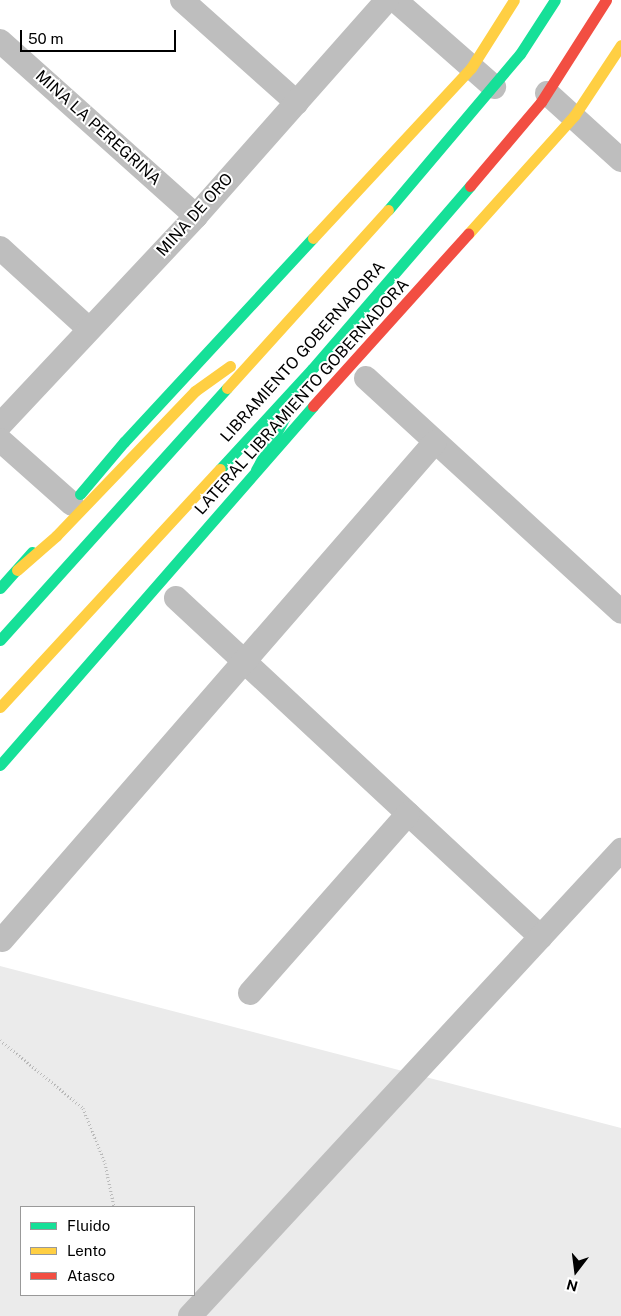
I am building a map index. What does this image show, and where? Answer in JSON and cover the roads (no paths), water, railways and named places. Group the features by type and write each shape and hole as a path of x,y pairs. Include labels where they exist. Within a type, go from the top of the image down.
{"main road":[{"path":"0,588 124,442 471,68 514,0"},
{"name":"LIBRAMIENTO GOBERNADORA","path":"0,640 423,171 520,54 555,0"},
{"name":"LIBRAMIENTO GOBERNADORA","path":"0,707 312,369 547,93 606,0"},
{"name":"LATERAL LIBRAMIENTO GOBERNADORA","path":"0,765 256,470 574,116 621,44"},
{"path":"17,570 56,536 195,391 274,334"},
{"path":"256,470 312,369"}],"street":[{"path":"182,0 297,103"},
{"name":"MINA DE ORO","path":"0,425 196,216 387,0"},
{"path":"395,0 494,87"},
{"name":"MINA LA PEREGRINA","path":"0,41 196,216"},
{"path":"547,93 621,160"},
{"path":"0,248 88,329"},
{"path":"366,378 621,612"},
{"path":"0,440 72,504"},
{"path":"2,940 435,442"},
{"path":"176,598 541,937"},
{"path":"250,993 408,814"},
{"path":"190,1316 621,850"}]}
